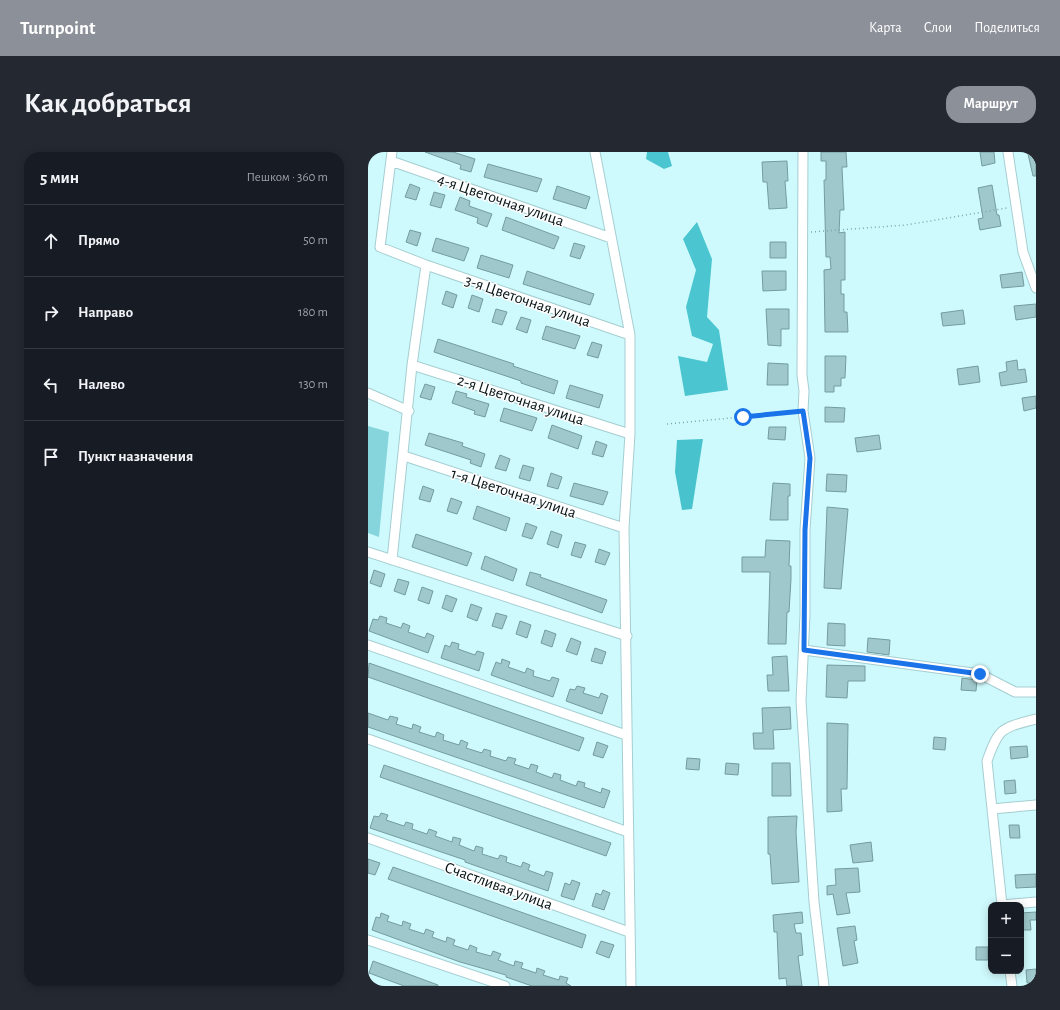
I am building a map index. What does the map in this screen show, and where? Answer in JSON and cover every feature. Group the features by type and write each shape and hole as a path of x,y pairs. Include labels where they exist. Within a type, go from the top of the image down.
{"street":[{"path":"595,152 630,335 630,434 624,528 627,636 626,735 631,986"},
{"path":"802,152 803,411 810,458 805,530 804,650 801,701 814,902 824,986"},
{"path":"1008,152 1023,252 1036,288"},
{"name":"4-я Цветочная улица","path":"392,157 611,238"},
{"name":"3-я Цветочная улица","path":"392,157 380,247 426,265 630,335"},
{"path":"392,560 404,456 412,365 426,265"},
{"name":"2-я Цветочная улица","path":"412,365 630,434"},
{"path":"368,393 408,412"},
{"name":"1-я Цветочная улица","path":"404,456 624,528"},
{"path":"368,552 627,636"},
{"path":"368,645 626,735"},
{"path":"804,650 980,674 1015,692 1036,692"},
{"path":"1002,902 987,761 995,739 1007,727 1036,719"},
{"path":"368,739 628,832"},
{"path":"992,809 1036,805"},
{"name":"Счастливая улица","path":"368,838 629,932"},
{"path":"1024,903 1036,902"},
{"path":"368,940 505,986"},
{"path":"1010,974 1012,986"}],"path":[{"path":"803,232 906,225 1017,206"},
{"path":"667,424 803,411"}],"shaded area":[{"path":"647,152 668,152 672,166 664,169 646,159"},
{"path":"697,222 712,259 707,317 719,330 728,390 685,396 678,356 707,362 713,344 692,336 686,307 696,270 683,239"},
{"path":"368,426 389,432 379,537 368,533"},
{"path":"703,439 692,509 682,510 675,472 677,440"}],"building":[{"path":"425,152 453,152 475,159 471,172 460,169 461,165"},
{"path":"821,152 846,152 847,167 842,167 844,210 840,210 839,233 845,232 845,280 841,280 841,294 844,294 844,312 847,312 848,332 825,332 824,270 831,269 830,257 826,257 824,180 826,180 826,161 821,161"},
{"path":"980,152 994,152 995,163 982,166"},
{"path":"1036,152 1036,176 1033,176 1028,154"},
{"path":"787,161 788,181 785,181 787,208 769,209 767,182 763,182 762,162"},
{"path":"488,164 542,179 537,192 484,177"},
{"path":"410,184 420,188 416,200 405,197"},
{"path":"992,185 997,215 999,215 1001,226 980,230 978,219 983,218 978,188"},
{"path":"557,186 590,197 586,209 553,199"},
{"path":"434,192 445,195 441,208 430,205"},
{"path":"460,197 470,201 469,206 492,214 487,227 477,223 478,218 455,210"},
{"path":"506,217 559,237 554,249 502,230"},
{"path":"410,230 421,233 417,246 406,242"},
{"path":"436,238 469,248 464,261 432,251"},
{"path":"770,242 786,242 786,258 770,258"},
{"path":"574,243 585,246 580,259 570,256"},
{"path":"481,255 513,265 509,278 477,268"},
{"path":"527,271 594,294 590,305 523,284"},
{"path":"762,271 786,271 786,290 763,291"},
{"path":"1022,272 1024,286 1002,288 1000,275"},
{"path":"446,291 457,295 453,308 442,304"},
{"path":"472,295 483,299 479,312 468,308"},
{"path":"1036,304 1036,317 1016,320 1014,306"},
{"path":"496,309 507,312 502,325 492,322"},
{"path":"766,309 789,309 789,329 781,329 781,346 768,345"},
{"path":"963,310 965,324 943,326 941,313"},
{"path":"521,317 531,320 527,333 516,329"},
{"path":"546,326 580,336 575,349 542,339"},
{"path":"438,339 514,364 513,366 558,381 554,394 521,383 521,381 434,352"},
{"path":"592,342 602,345 598,358 587,355"},
{"path":"825,356 846,356 845,378 841,378 841,386 834,386 834,392 825,392"},
{"path":"1017,360 1018,370 1025,369 1027,382 1001,386 999,373 1007,371 1006,362"},
{"path":"768,363 788,364 788,385 767,385"},
{"path":"978,366 980,382 959,385 957,369"},
{"path":"425,384 435,387 431,400 420,397"},
{"path":"570,385 603,395 599,408 566,398"},
{"path":"456,391 467,394 466,397 489,404 485,417 474,414 475,411 452,403"},
{"path":"1036,396 1036,408 1024,411 1022,398"},
{"path":"825,407 845,408 844,422 825,422"},
{"path":"504,408 537,418 532,431 500,421"},
{"path":"552,425 582,436 578,449 548,438"},
{"path":"769,427 786,427 785,440 768,439"},
{"path":"429,433 463,443 462,446 485,454 481,467 470,463 471,460 425,445"},
{"path":"879,435 881,449 857,452 855,438"},
{"path":"596,441 607,445 603,457 592,454"},
{"path":"500,455 510,459 506,471 495,468"},
{"path":"523,465 534,468 530,481 519,478"},
{"path":"551,473 562,477 558,489 547,486"},
{"path":"827,474 847,475 846,492 826,491"},
{"path":"574,483 608,492 603,505 570,496"},
{"path":"773,483 790,484 790,496 788,496 788,520 770,520"},
{"path":"423,486 434,490 430,502 419,499"},
{"path":"451,498 462,502 457,514 447,511"},
{"path":"477,506 510,518 506,531 473,519"},
{"path":"827,507 848,509 841,589 824,588"},
{"path":"526,523 537,527 532,539 522,536"},
{"path":"551,531 562,535 558,548 547,544"},
{"path":"416,534 472,553 467,566 412,547"},
{"path":"766,540 790,541 789,566 791,566 791,579 789,612 787,612 786,644 768,644 770,572 742,572 742,557 765,557"},
{"path":"575,542 586,545 581,558 571,555"},
{"path":"599,549 610,553 605,565 595,562"},
{"path":"485,556 517,569 513,581 481,569"},
{"path":"374,570 385,574 381,587 370,583"},
{"path":"530,572 541,575 540,577 607,600 602,613 526,585"},
{"path":"398,579 409,582 405,595 394,591"},
{"path":"422,587 433,591 429,604 418,600"},
{"path":"446,595 457,599 452,612 442,608"},
{"path":"471,604 482,608 477,621 467,617"},
{"path":"496,613 507,616 502,629 492,626"},
{"path":"380,616 387,618 386,623 401,628 403,623 410,626 408,632 425,638 427,633 434,636 428,653 369,631 373,619 378,620"},
{"path":"520,621 531,625 527,638 516,634"},
{"path":"828,623 845,624 845,646 827,645"},
{"path":"545,630 556,634 552,647 541,643"},
{"path":"571,638 581,642 577,655 566,651"},
{"path":"868,638 890,640 889,655 867,652"},
{"path":"452,642 459,644 458,649 475,655 477,651 484,653 479,671 441,658 445,645 450,647"},
{"path":"595,648 606,652 602,664 591,661"},
{"path":"787,656 789,691 768,691 767,675 773,675 772,657"},
{"path":"502,659 510,662 508,667 525,673 527,668 534,671 533,676 550,681 552,677 559,679 553,697 491,675 496,662 501,664"},
{"path":"369,663 584,738 579,751 368,677"},
{"path":"827,665 865,666 865,681 848,681 847,698 826,697"},
{"path":"962,678 977,680 976,691 961,690"},
{"path":"577,686 585,688 583,693 599,698 601,693 608,696 602,714 566,701 570,689 575,690"},
{"path":"790,707 791,729 773,730 774,749 754,749 753,733 763,733 762,708"},
{"path":"368,713 388,720 390,716 398,718 396,724 412,729 413,724 421,727 419,732 435,737 437,732 444,735 443,740 459,745 461,740 468,743 466,748 482,753 484,749 491,751 490,756 506,761 508,757 516,759 514,764 529,769 531,764 538,766 536,772 552,778 554,773 561,775 560,780 576,786 578,781 585,783 584,787 601,793 602,788 610,791 604,808 368,727"},
{"path":"827,723 848,724 847,789 841,789 842,811 827,812"},
{"path":"934,737 946,738 945,750 933,749"},
{"path":"597,742 608,746 603,758 593,755"},
{"path":"1027,746 1028,757 1011,759 1010,747"},
{"path":"687,758 700,759 699,770 686,769"},
{"path":"726,763 739,764 738,775 725,774"},
{"path":"772,763 790,763 791,796 772,796"},
{"path":"384,765 611,843 606,856 380,777"},
{"path":"1015,780 1016,793 1005,794 1004,781"},
{"path":"381,813 388,815 386,820 404,826 406,822 413,824 412,829 427,834 429,829 437,832 435,836 452,842 453,837 461,839 459,845 474,851 476,846 483,848 482,854 498,859 500,855 507,857 506,862 521,867 523,862 530,865 528,870 544,876 546,871 553,873 548,891 465,862 465,860 370,828 374,816 379,817"},
{"path":"797,816 796,832 799,882 772,884 770,854 768,854 768,817"},
{"path":"1009,825 1019,825 1020,838 1010,838"},
{"path":"871,842 873,861 853,863 850,845"},
{"path":"368,859 380,863 375,875 368,873"},
{"path":"393,867 586,935 582,948 388,879"},
{"path":"858,868 860,892 846,893 850,913 837,915 833,894 827,895 827,886 836,885 835,869"},
{"path":"1036,874 1036,887 1016,888 1015,875"},
{"path":"572,880 580,883 574,900 561,896 565,883 570,885"},
{"path":"603,890 610,893 604,910 592,906 596,893 601,895"},
{"path":"802,912 803,923 794,924 796,933 801,933 803,955 798,956 802,986 787,986 786,978 779,979 777,932 774,932 773,915"},
{"path":"1036,912 1036,920 1030,920 1031,930 1024,930 1024,913"},
{"path":"381,913 389,916 387,921 402,926 403,921 411,924 409,929 424,934 426,929 434,932 432,937 446,942 447,937 455,940 453,945 468,950 470,945 477,948 476,952 491,956 493,951 501,954 498,960 514,966 515,961 523,963 521,968 536,973 537,968 545,971 543,975 559,980 560,976 568,978 566,983 571,986 532,986 506,977 506,975 460,962 372,930 376,917 380,918"},
{"path":"855,926 857,940 854,941 858,963 843,966 837,928"},
{"path":"601,941 614,945 609,958 596,953"},
{"path":"976,947 988,947 988,960 976,960"},
{"path":"373,961 438,986 404,986 369,973"},
{"path":"1036,969 1036,982 1027,983 1026,970"}],"route":[{"path":"743,417 803,411 810,458 805,530 804,650 980,674"}]}
